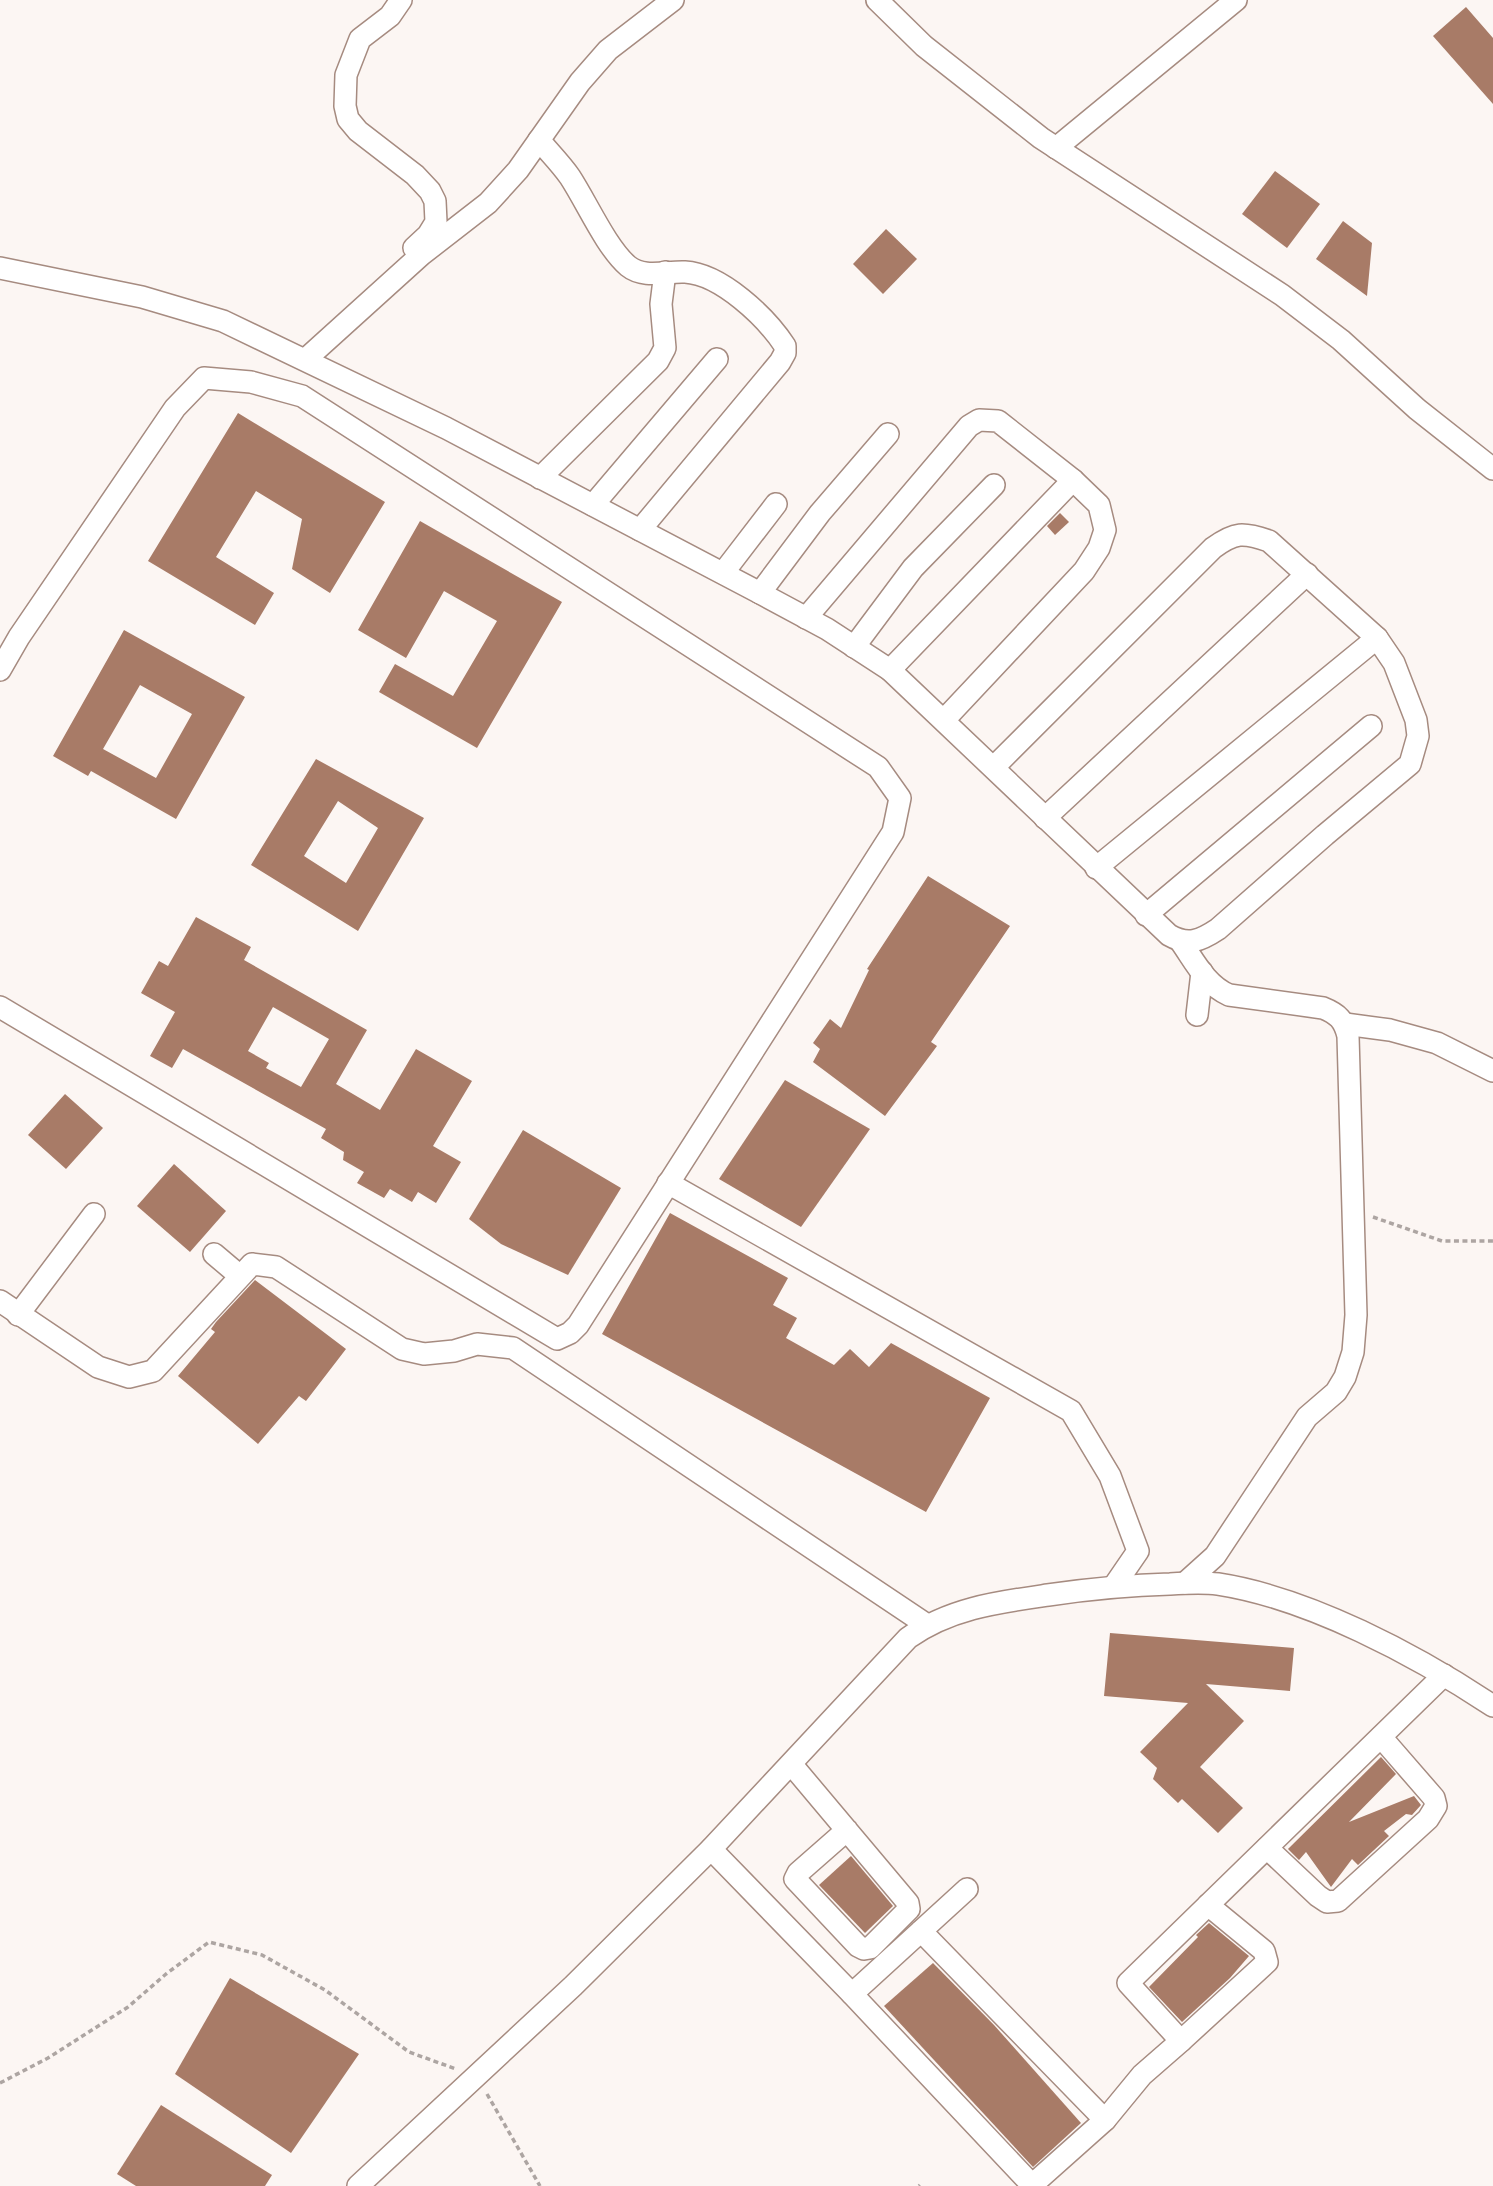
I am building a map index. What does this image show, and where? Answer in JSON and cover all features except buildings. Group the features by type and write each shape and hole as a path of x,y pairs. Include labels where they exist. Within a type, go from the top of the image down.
{"street":[{"path":"286,350 319,335 428,235 436,222 435,201 430,191 415,175 358,131 348,119 345,106 346,75 360,39 390,16 401,0"},
{"path":"306,359 421,255 496,194 518,170 580,82 608,50 673,0"},
{"path":"877,0 924,46 1056,148 1282,295 1342,340 1417,409 1493,469"},
{"path":"1056,148 1236,0"},
{"path":"539,140 568,174 615,251 629,267 643,274 688,272 723,285 768,324 785,346 785,353 640,530"},
{"path":"435,201 462,223"},
{"path":"0,268 142,297 223,321 306,359 540,478 806,618 890,670 1146,915 1181,942 1209,982 1229,995 1323,1008 1336,1013 1345,1024 1348,1036 1356,1315 1353,1352 1345,1377 1336,1392 1307,1417 1214,1556 1185,1584"},
{"path":"540,478 658,361 665,348 661,304 665,272"},
{"path":"593,505 717,359"},
{"path":"0,670 19,637 175,408 204,378 251,382 302,396 878,766 900,798 893,832 578,1325 570,1333 557,1339 0,1007"},
{"path":"806,618 969,426 979,420 998,421 1073,480 1099,505 1105,530 1099,548 1084,571 944,720"},
{"path":"760,593 820,513 888,434"},
{"path":"890,670 1073,480"},
{"path":"854,646 913,568 995,485"},
{"path":"723,573 776,504"},
{"path":"994,767 1213,548 1233,535 1251,535 1269,541 1377,638 1394,663 1416,720 1418,736 1410,764 1218,929 1200,940 1181,942"},
{"path":"1045,818 1307,573"},
{"path":"1096,868 1377,638"},
{"path":"1146,915 1371,726"},
{"path":"1197,1014 1202,972"},
{"path":"1345,1024 1390,1030 1437,1043 1493,1071"},
{"path":"668,1183 1072,1411 1110,1476 1138,1551 1114,1586"},
{"path":"18,1315 94,1214"},
{"path":"214,1254 240,1276"},
{"path":"0,1301 98,1367 130,1377 153,1371 252,1264 276,1267 402,1349 424,1354 454,1351 477,1344 513,1348 927,1625"},
{"path":"358,2186 573,1986 711,1849 908,1639 927,1625 948,1615 1002,1602 1114,1586 1217,1584 1293,1604 1337,1620 1444,1675 1493,1706"},
{"path":"1181,2041 1128,1983 1444,1675"},
{"path":"1266,1848 1318,1896 1327,1902 1338,1901 1421,1826 1437,1806 1434,1798 1381,1737"},
{"path":"792,1765 847,1830 908,1903 909,1909 870,1948 864,1950 795,1879 847,1830"},
{"path":"711,1849 1032,2185 1105,2120 1142,2075 1267,1962 1265,1951 1208,1905"},
{"path":"852,1994 967,1889"},
{"path":"921,1931 1105,2120"}],"path":[{"path":"1353,1210 1442,1241 1493,1241"},
{"path":"0,2083 48,2058 128,2007 209,1942 262,1955 325,1990 409,2052 476,2076 540,2186"}]}
